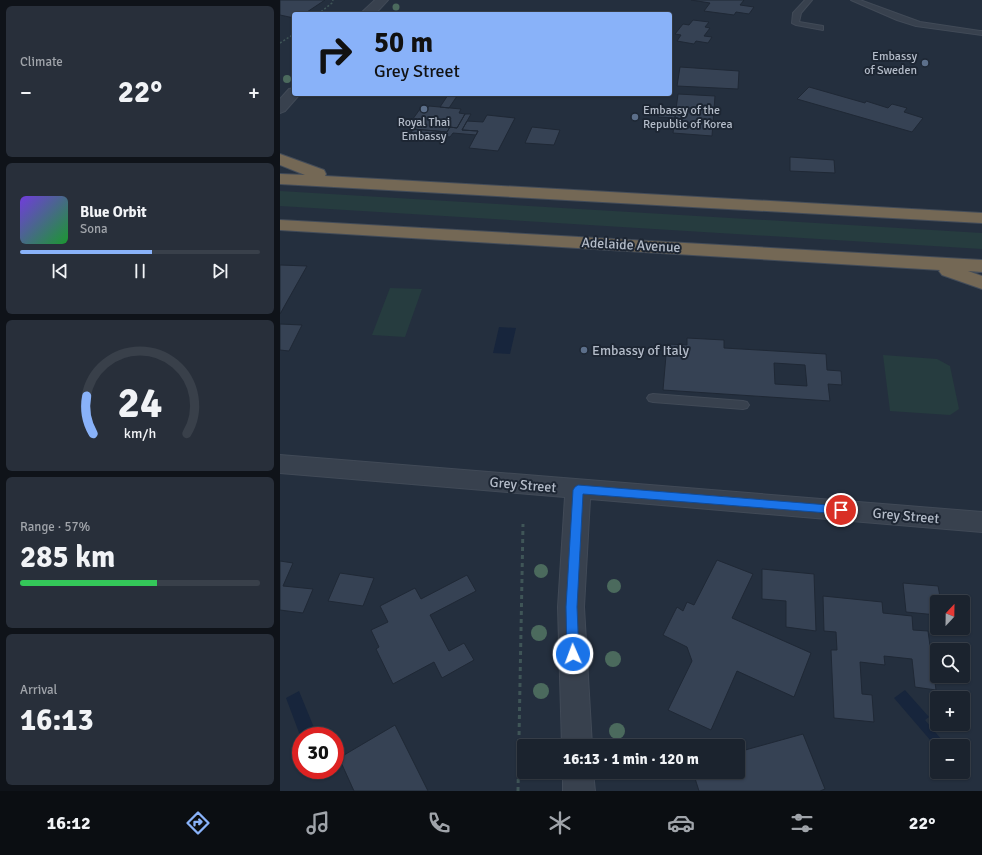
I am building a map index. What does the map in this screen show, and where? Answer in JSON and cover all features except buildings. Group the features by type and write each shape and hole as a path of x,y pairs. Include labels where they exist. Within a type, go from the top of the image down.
{"highway":[{"path":"280,159 305,170 352,183"},
{"path":"280,179 982,218"},
{"name":"Adelaide Avenue","path":"280,225 982,266"},
{"path":"928,262 982,283"}],"street":[{"path":"369,12 382,0"},
{"path":"280,108 292,94"},
{"name":"Grey Street","path":"280,464 578,490 982,522"},
{"path":"577,739 571,607 578,490"},
{"path":"578,779 579,791"}],"lane":[{"path":"809,0 797,12 795,19 796,23 820,28"},
{"path":"854,0 919,24 981,36"},
{"path":"653,398 743,404"}],"path":[{"path":"321,12 332,3 333,0"},
{"path":"280,43 292,35"},
{"path":"518,791 523,524"}],"green space":[{"path":"280,191 982,233 982,249 280,206"},
{"path":"390,288 422,289 405,337 372,335"},
{"path":"883,355 937,359 950,366 959,409 950,415 890,411"}],"water":[{"path":"499,327 516,328 510,354 493,353"},
{"path":"905,690 929,717 925,720 930,726 930,731 934,731 941,739 930,740 894,698"},
{"path":"299,691 314,727 297,727 286,698"}],"place":[{"name":"Embassy of Sweden","path":"925,63"},
{"name":"Royal Thai Embassy","path":"424,109"},
{"name":"Embassy of the Republic of Korea","path":"635,117"},
{"name":"Embassy of Italy","path":"584,350"}],"route":[{"path":"573,654 571,607 578,490 841,510"}]}
